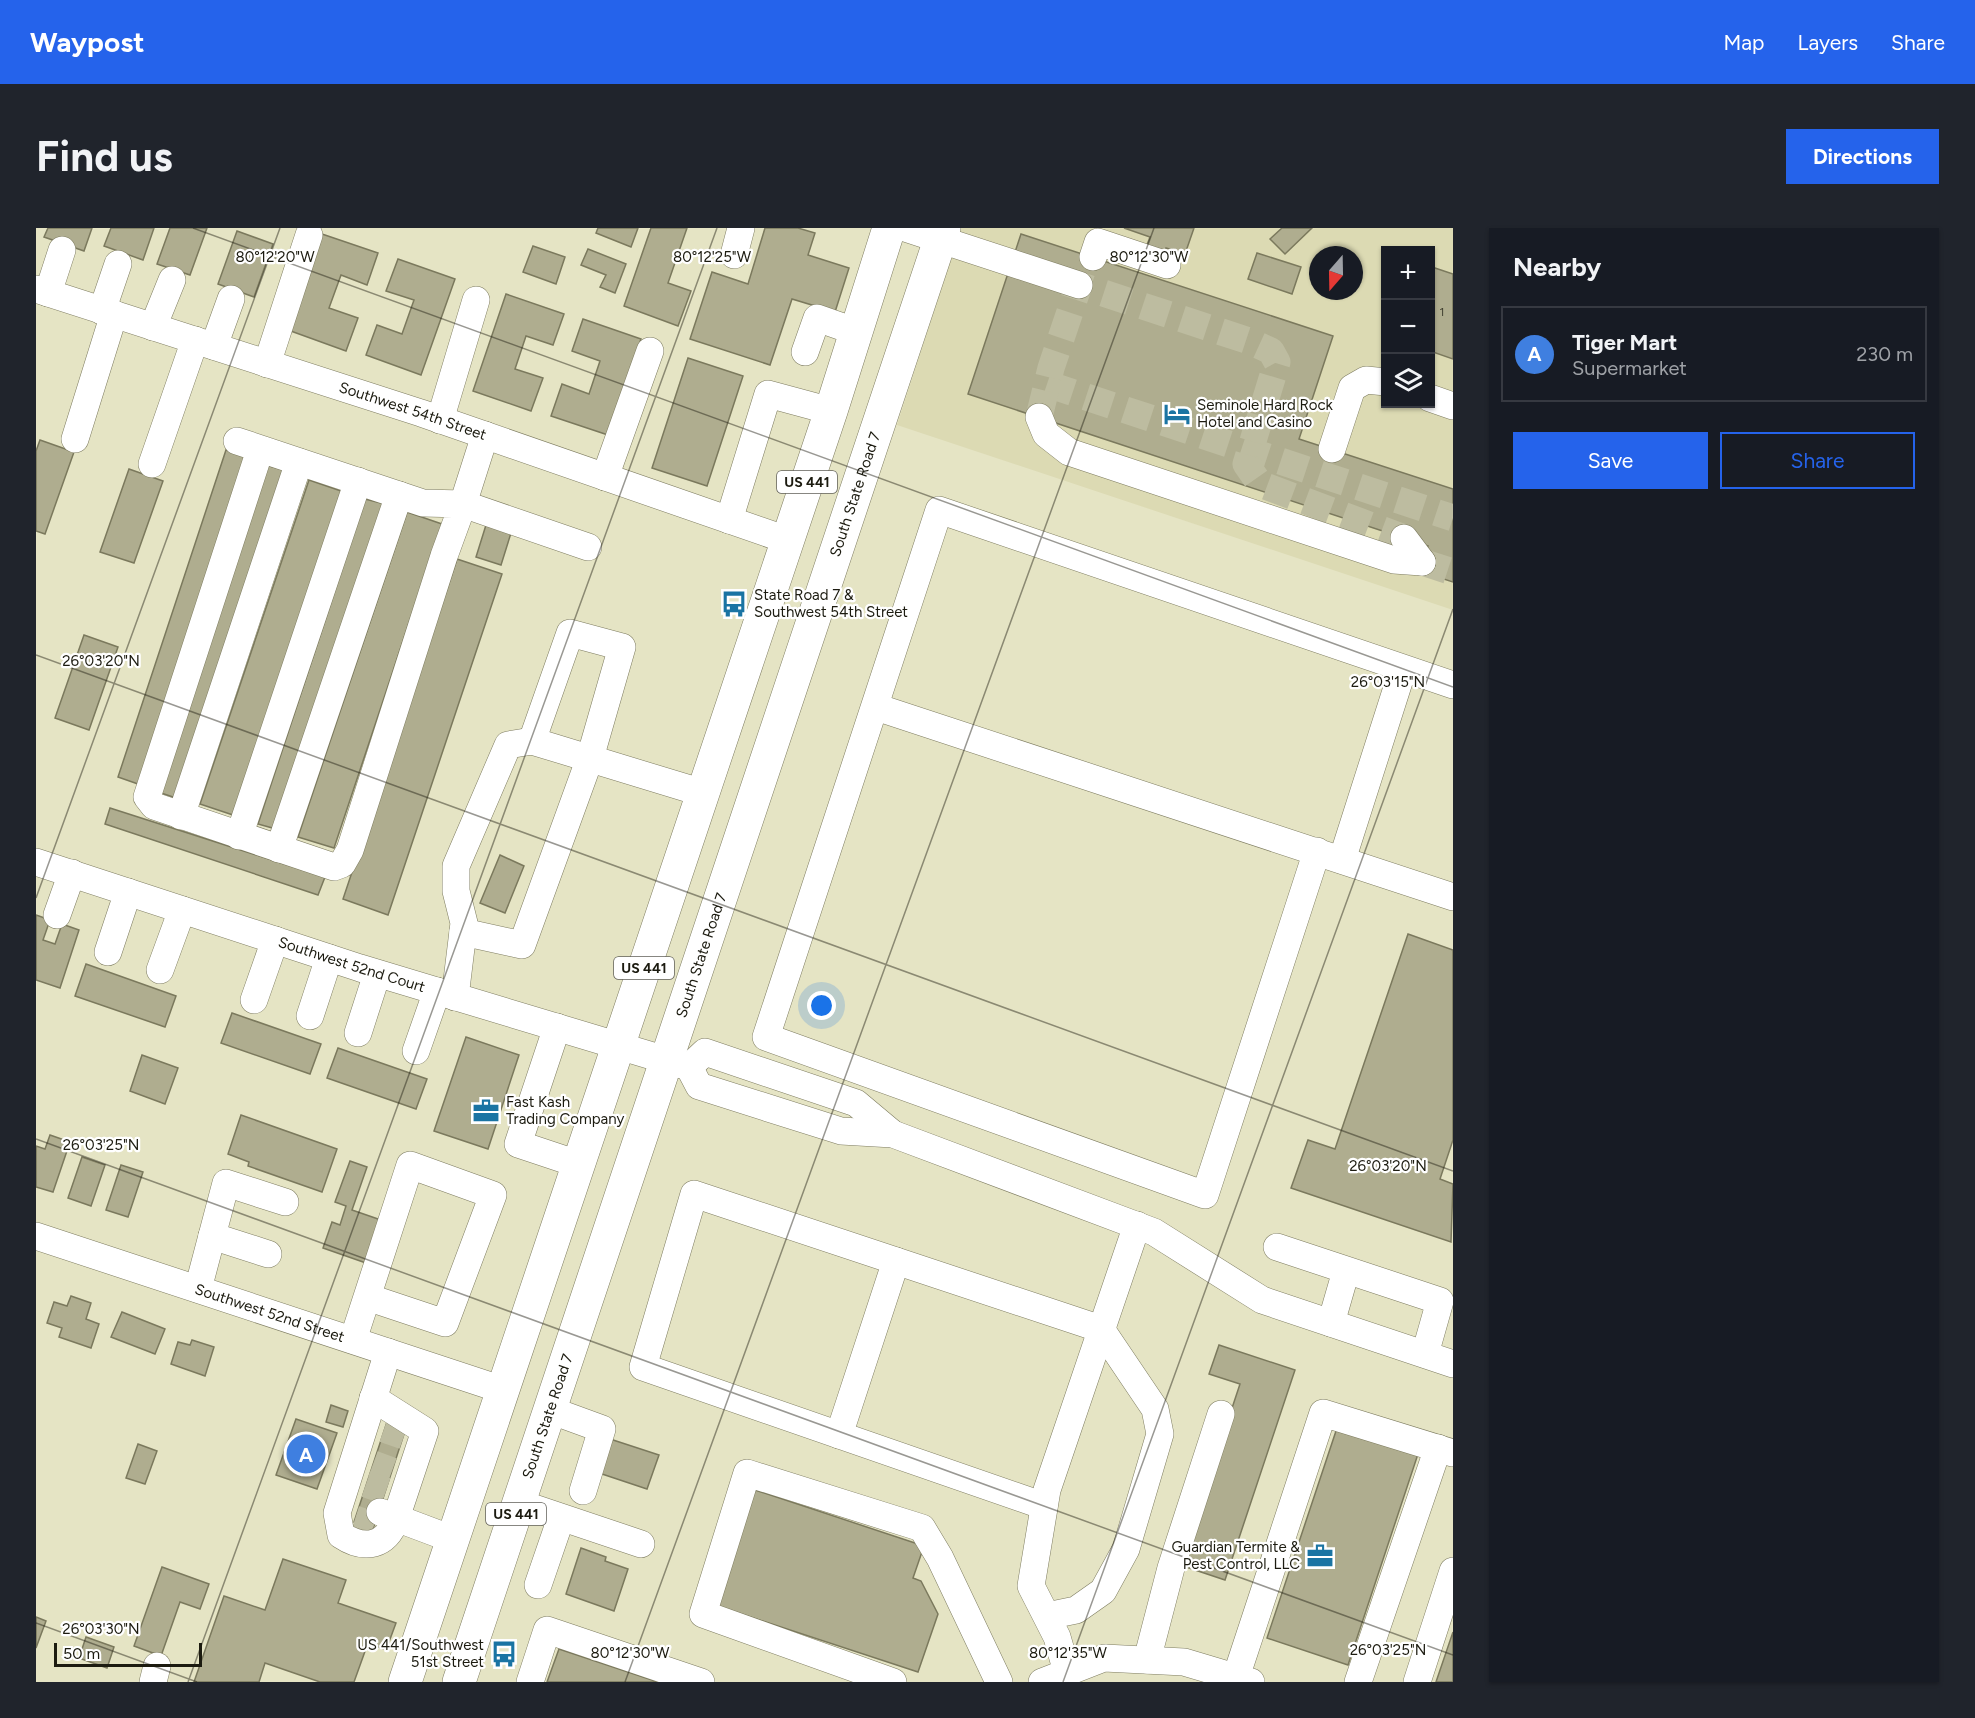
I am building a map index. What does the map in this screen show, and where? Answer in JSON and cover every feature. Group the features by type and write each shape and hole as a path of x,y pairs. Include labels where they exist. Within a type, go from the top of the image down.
{"main road":[{"name":"US 441","path":"405,1682 831,411 889,228"},
{"name":"South State Road 7","path":"459,1682 550,1410 678,1064 942,234"}],"street":[{"path":"734,255 741,228"},
{"path":"905,228 942,234 1079,285"},
{"path":"267,364 309,235"},
{"path":"1093,257 1098,242 1167,265"},
{"path":"41,296 62,250"},
{"path":"75,439 118,264"},
{"path":"153,327 172,280"},
{"name":"Southwest 54th Street","path":"41,296 108,312 440,420 787,540"},
{"path":"152,464 204,343 231,298"},
{"path":"440,420 476,300"},
{"path":"805,352 817,318 856,332"},
{"path":"605,477 650,351"},
{"path":"1332,449 1352,388 1366,380 1381,382"},
{"path":"729,520 768,394 831,411"},
{"path":"1435,399 1453,406"},
{"path":"1039,417 1046,434 1069,452 1394,560 1422,562 1404,538"},
{"path":"485,435 463,504 444,556 350,850 342,864 334,867 154,806 147,797 249,446 423,502 463,504 588,547"},
{"path":"181,816 299,462"},
{"path":"238,836 358,481"},
{"path":"279,849 399,495"},
{"path":"1403,669 1329,855 1205,1196 766,1037 939,510 1453,685"},
{"path":"463,932 522,945 590,758 622,647 570,633 532,741"},
{"path":"876,707 1453,897"},
{"path":"416,1052 446,994 463,932 464,923 456,891 456,866 508,745 532,741 703,793"},
{"name":"Southwest 52nd Court","path":"36,862 377,974 678,1064"},
{"path":"57,915 72,873"},
{"path":"108,952 128,892"},
{"path":"160,970 182,910"},
{"path":"254,1000 274,940"},
{"path":"310,1016 329,958"},
{"path":"358,1033 377,974"},
{"path":"557,1027 518,1144 578,1164"},
{"path":"678,1064 699,1086 841,1131 893,1134 1154,1232 1262,1300 1453,1364"},
{"path":"353,1340 367,1297 410,1165 493,1195 446,1323 367,1297"},
{"path":"198,1289 226,1183 285,1202"},
{"path":"1044,1506 643,1367 694,1194 1101,1329 1155,1409 1160,1434 1126,1549 1103,1591 1076,1610 1047,1617"},
{"path":"1067,1672 1057,1637 1031,1586 1047,1490 1137,1226"},
{"name":"Southwest 52nd Street","path":"36,1236 503,1390"},
{"path":"212,1236 268,1254"},
{"path":"1277,1248 1440,1301 1425,1354"},
{"path":"838,1435 896,1261"},
{"path":"1330,1323 1346,1271"},
{"path":"388,1352 378,1474 452,1539"},
{"path":"550,1410 602,1429 583,1491"},
{"path":"1042,1682 1104,1658 1184,1662 1244,1680 1323,1413 1445,1451 1358,1682"},
{"path":"1147,1660 1171,1568 1221,1414"},
{"path":"893,1682 703,1614 747,1473 922,1528 940,1558 999,1682"},
{"path":"519,1503 641,1544"},
{"path":"538,1585 561,1518"},
{"path":"1417,1682 1453,1571"},
{"path":"530,1682 547,1630 701,1682"}],"shaded area":[{"name":"Seminole Hard Rock Hotel and Casino","path":"961,228 1453,228 1453,610 897,425"}],"building":[{"path":"48,228 92,228 84,251 44,237"},
{"path":"111,228 154,228 143,260 104,246"},
{"path":"170,228 207,228 190,275 157,264"},
{"path":"598,228 638,228 631,247 596,233"},
{"path":"651,228 687,228 668,283 691,291 678,326 624,306"},
{"path":"765,228 798,228 815,233 808,255 849,268 835,312 792,299 770,365 690,339 712,272 748,284"},
{"path":"1124,228 1194,228 1185,254 1166,248 1163,257 1145,250 1150,237"},
{"path":"1282,228 1312,228 1285,254 1270,239"},
{"path":"237,231 273,244 254,297 218,284"},
{"path":"322,234 378,253 367,285 341,275 329,308 358,318 346,351 288,330"},
{"path":"1021,234 1333,336 1299,439 1453,489 1453,582 1419,571 1428,546 968,394"},
{"path":"533,246 565,257 556,284 523,272"},
{"path":"588,249 626,264 615,293 600,287 606,275 581,265"},
{"path":"1257,253 1301,267 1292,294 1248,279"},
{"path":"398,259 455,279 421,375 366,355 377,325 402,334 414,300 386,291"},
{"path":"1435,268 1453,274 1453,359 1435,353"},
{"path":"506,294 564,314 553,345 526,336 515,369 543,378 531,411 473,391"},
{"path":"583,319 641,339 608,435 551,416 562,384 589,394 600,361 572,351"},
{"path":"688,358 743,376 707,486 652,468"},
{"path":"40,440 74,452 45,534 36,531 36,451"},
{"path":"226,450 248,456 138,784 118,777"},
{"path":"266,465 288,471 179,799 158,792"},
{"path":"129,469 163,481 134,563 100,552"},
{"path":"309,480 344,492 236,816 200,804"},
{"path":"365,499 385,504 276,829 258,824"},
{"path":"407,512 442,524 334,848 298,837"},
{"path":"486,525 511,533 501,565 476,557"},
{"path":"457,559 502,574 388,915 343,899"},
{"path":"84,635 118,647 89,730 55,718"},
{"path":"110,808 325,877 318,895 105,824"},
{"path":"500,855 524,866 505,913 480,903"},
{"path":"36,915 50,920 43,940 55,944 62,924 79,930 60,988 36,980"},
{"path":"1408,934 1453,950 1453,1140 1440,1179 1453,1184 1451,1242 1291,1188 1308,1140 1335,1149"},
{"path":"86,964 176,996 165,1027 75,996"},
{"path":"232,1013 321,1044 310,1074 221,1043"},
{"path":"466,1037 519,1055 488,1149 434,1131"},
{"path":"338,1048 427,1079 416,1109 327,1078"},
{"path":"142,1055 178,1068 165,1104 130,1091"},
{"path":"241,1115 337,1149 322,1192 248,1166 249,1162 228,1154"},
{"path":"50,1135 70,1142 53,1192 36,1187 36,1146 45,1149"},
{"path":"82,1157 105,1165 91,1206 68,1198"},
{"path":"350,1161 367,1167 352,1210 381,1220 366,1263 323,1248 332,1222 340,1225 346,1206 335,1202"},
{"path":"121,1165 143,1172 128,1217 106,1210"},
{"path":"71,1296 91,1303 86,1319 99,1324 91,1348 59,1337 62,1328 47,1323 54,1302 67,1306"},
{"path":"122,1312 165,1329 155,1354 111,1337"},
{"path":"192,1340 214,1347 205,1376 171,1364 178,1342 190,1345"},
{"path":"1219,1345 1295,1370 1225,1580 1180,1565 1240,1384 1209,1374"},
{"path":"331,1405 348,1411 343,1427 326,1422"},
{"path":"296,1419 337,1433 317,1489 276,1475"},
{"path":"387,1422 406,1428 373,1529 354,1522"},
{"path":"1337,1428 1418,1454 1348,1665 1267,1638"},
{"path":"607,1438 659,1455 647,1489 596,1472"},
{"path":"138,1444 157,1451 145,1484 126,1478"},
{"path":"755,1490 924,1546 913,1578 921,1581 938,1614 918,1672 717,1606"},
{"path":"581,1548 606,1557 605,1561 628,1569 614,1611 566,1594"},
{"path":"283,1559 346,1580 338,1603 396,1623 386,1650 368,1643 354,1682 320,1682 265,1663 259,1682 194,1682 224,1596 265,1610"},
{"path":"162,1567 209,1584 200,1609 180,1602 161,1656 134,1646"},
{"path":"36,1617 46,1621 36,1648"},
{"path":"1453,1632 1453,1682 1436,1682"},
{"path":"86,1637 114,1647 107,1668 79,1658"},
{"path":"559,1649 658,1682 547,1682"}],"tunnel":[{"path":"1039,417 1051,368 1079,285 1249,341 1271,351 1277,362 1246,464 1260,484 1404,538"},
{"path":"1047,384 1453,518"},
{"path":"1422,562 1453,572"},
{"path":"384,1429 404,1436"},
{"path":"373,1464 392,1471"},
{"path":"366,1484 386,1491"},
{"path":"355,1519 374,1525"}],"place":[{"name":"Seminole Hard Rock Hotel and Casino","path":"1177,414"},
{"name":"State Road 7 & Southwest 54th Street","path":"734,604"},
{"name":"Fast Kash Trading Company","path":"486,1111"},
{"name":"Tiger Mart","path":"306,1454"},
{"name":"Guardian Termite & Pest Control, LLC","path":"1320,1556"},
{"name":"US 441/Southwest 51st Street","path":"504,1654"}]}
